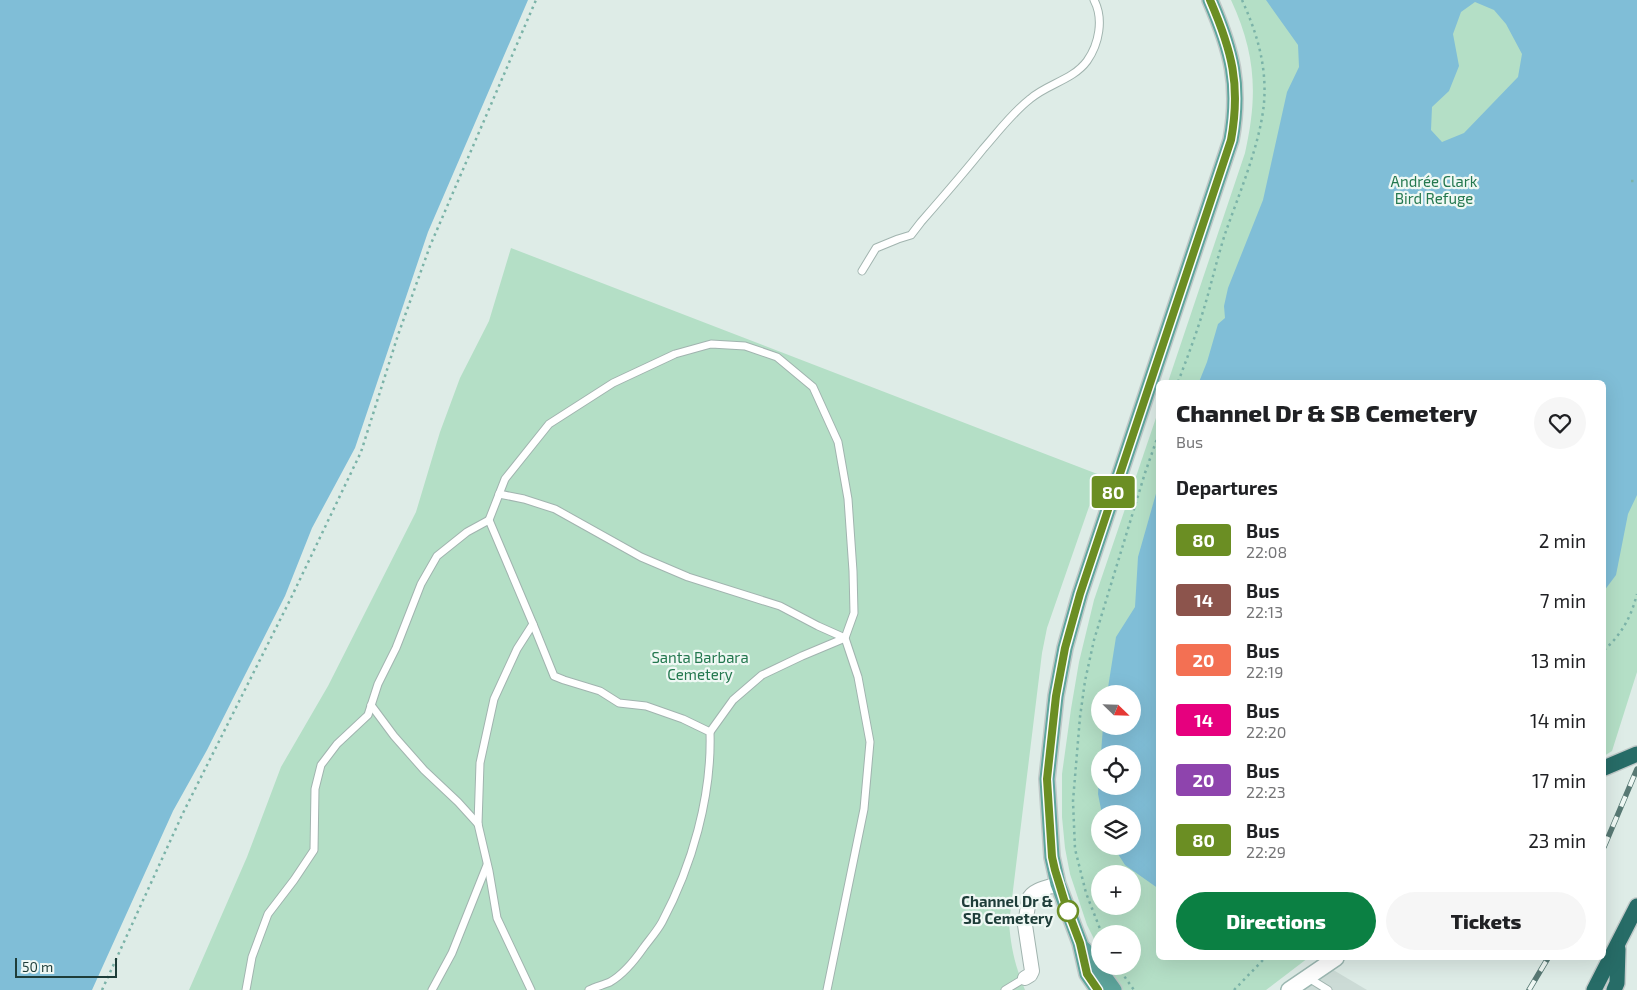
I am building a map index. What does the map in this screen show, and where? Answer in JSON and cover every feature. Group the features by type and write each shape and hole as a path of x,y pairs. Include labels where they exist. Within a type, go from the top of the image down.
{"highway":[{"path":"1606,767 1637,754"},
{"path":"1594,990 1637,906"},
{"path":"1614,990 1617,983 1618,942"}],"main road":[{"path":"1098,990 1087,974 1080,943 1058,884 1052,857 1047,779 1056,696 1065,648 1080,594 1231,140 1234,121 1234,76 1224,32 1210,0"},
{"path":"1080,943 1114,990"},
{"path":"1289,990 1333,960"}],"street":[{"path":"1025,978 1032,971 1025,925 1030,895 1058,884"}],"lane":[{"path":"862,271 876,248 898,238 912,235 1010,118 1031,98 1077,71 1087,61 1096,44 1099,27 1099,9 1094,0"},
{"path":"246,990 252,957 268,914 314,850 314,789 321,765 338,744 368,715 378,684 396,648 421,584 437,556 467,532 488,520 505,479 549,424 613,383 675,354 711,344 745,346 777,357 813,387 838,442 848,499 853,571 854,613 845,638 858,677 870,742 864,809 826,990"},
{"path":"499,494 524,499 555,509 641,557 688,577 780,606 845,638"},
{"path":"488,520 554,676 600,691 620,703 646,706 683,719 710,732"},
{"path":"531,990 497,918 478,824 480,763 494,699 517,649 533,624"},
{"path":"588,990 611,981 633,962 662,923 684,873 697,836 706,794 710,732 733,700 762,676 802,656 845,638"},
{"path":"371,705 394,736 424,770 478,824"},
{"path":"432,990 452,953 487,864"},
{"path":"1307,977 1328,990"},
{"path":"1005,990 1025,978"}],"path":[{"path":"102,990 183,813 292,598 361,452 398,335 430,246 536,0"},
{"path":"1179,380 1202,317 1214,270 1255,145 1264,104 1264,82 1260,46 1242,0"},
{"path":"1631,182 1637,181"},
{"path":"1098,925 1086,893 1075,848 1073,802 1080,717 1085,681 1094,640 1156,442"},
{"path":"1606,648 1626,625 1637,594"},
{"path":"1234,990 1263,960"},
{"path":"1123,975 1134,990"}],"shaded area":[{"path":"1330,968 1367,990 1300,990"}],"green space":[{"name":"Andrée Clark Bird Refuge","path":"1231,0 1637,0 1637,672 1612,751 1606,755 1606,380 1169,380 1245,153 1252,112 1253,93 1250,57"},
{"name":"Santa Barbara Cemetery","path":"511,248 1100,475 1047,628 1042,653 1009,923 1014,957 1025,990 189,990 247,857 281,767 328,686 416,512 440,432 460,378 489,321"},
{"path":"1156,418 1156,960 1305,960 1266,990 1123,990 1114,975 1141,975 1141,925 1091,925 1091,933 1070,874 1065,848 1062,817 1062,774 1079,662 1094,600"}],"water":[{"path":"0,0 528,0 428,232 355,448 312,528 285,596 207,750 173,811 92,990 0,990"},
{"name":"Andrée Clark Bird Refuge","path":"1266,0 1637,0 1637,495 1628,514 1616,575 1606,588 1606,380 1200,380 1218,324 1225,318 1224,306 1228,288 1263,200 1287,92 1299,67 1298,45","holes":["1475,2 1494,10 1506,24 1522,54 1518,77 1464,133 1442,142 1431,130 1432,107 1449,91 1459,66 1453,34 1461,12"]},
{"path":"1156,494 1156,887 1141,876 1141,865 1125,865 1119,855 1141,855 1141,805 1100,805 1098,795 1141,795 1141,745 1102,745 1102,735 1141,735 1141,685 1108,685 1116,637 1135,607 1138,557"}],"railway":[{"path":"1606,842 1637,769"},
{"path":"1529,990 1547,960"}],"bus line":[{"name":"80","path":"1098,990 1087,974 1080,943 1058,884 1052,857 1047,779 1056,696 1065,648 1080,594 1231,140 1236,102 1234,76 1224,32 1210,0"}],"place":[{"name":"Channel Dr & SB Cemetery","path":"1068,911"}]}
